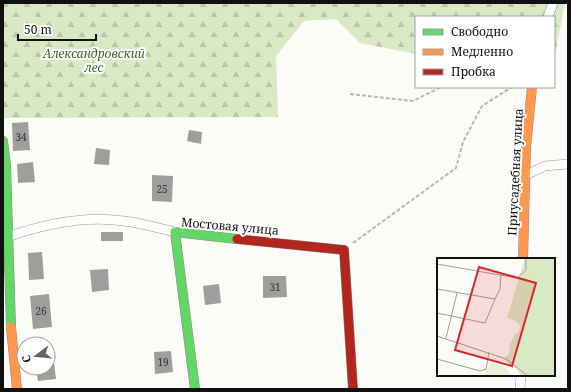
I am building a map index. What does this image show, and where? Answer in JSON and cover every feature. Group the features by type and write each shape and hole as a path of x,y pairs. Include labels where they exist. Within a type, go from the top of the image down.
{"street":[{"path":"548,16 553,3"},
{"name":"Приусадебная улица","path":"523,258 526,146 532,88"},
{"path":"3,141 6,166 10,315 17,389"},
{"path":"526,175 545,166 568,164"},
{"path":"7,237 38,227 58,223 102,219 124,221 175,232"},
{"name":"Мостовая улица","path":"195,389 175,232 344,250"},
{"path":"344,250 353,389"},
{"path":"520,389 521,376"}],"path":[{"path":"350,94 413,101 439,88"},
{"path":"344,250 456,168 463,142 482,106 510,88"}],"green space":[{"name":"Александровский лес","path":"3,3 565,3 555,56 555,16 415,16 415,54 360,43 336,19 304,21 276,56 278,117 3,118"}],"building":[{"path":"28,122 30,150 13,151 12,123"},
{"path":"189,130 202,132 201,144 187,141"},
{"path":"96,148 110,150 109,165 94,164"},
{"path":"33,162 35,182 18,183 17,164"},
{"path":"152,175 173,176 172,202 152,201"},
{"path":"101,232 123,232 123,241 101,241"},
{"path":"42,252 44,279 29,280 28,253"},
{"path":"108,269 109,290 92,292 90,270"},
{"path":"263,276 286,276 287,297 263,298"},
{"path":"219,284 221,303 205,305 203,286"},
{"path":"49,294 52,327 33,329 30,296"},
{"path":"171,351 173,372 155,374 154,352"},
{"path":"37,376 56,376 56,379 38,381"}],"traffic: fast":[{"path":"3,141 6,166 11,327"},
{"path":"195,389 175,232 237,239"}],"traffic: slow":[{"path":"523,258 526,147 532,88"},
{"path":"11,327 17,389"}],"traffic: jam":[{"path":"237,239 344,250 353,389"}]}
